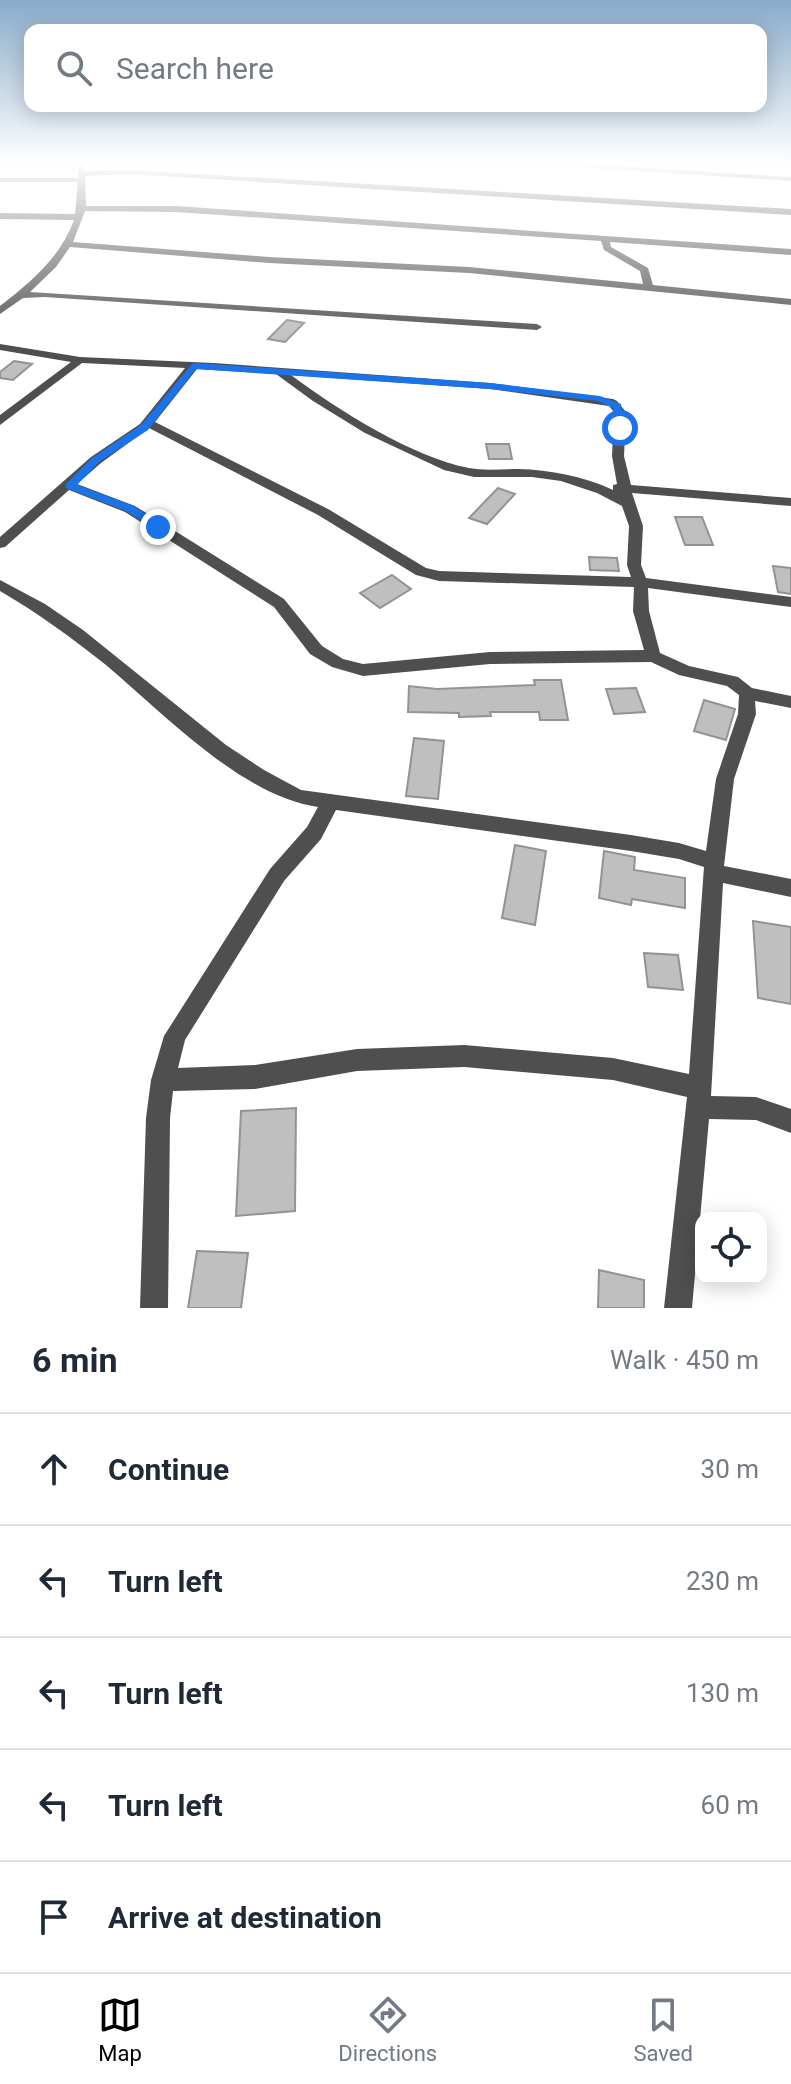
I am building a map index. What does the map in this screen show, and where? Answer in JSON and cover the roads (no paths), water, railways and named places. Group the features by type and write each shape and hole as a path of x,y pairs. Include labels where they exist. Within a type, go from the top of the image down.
{"street":[{"path":"0,311 51,267 70,244 76,225"},
{"path":"413,225 791,252"},
{"path":"605,238 607,248 645,270 648,287"},
{"path":"70,244 269,260 469,270 791,302"},
{"path":"19,295 45,294 537,327"},
{"path":"0,347 80,360 490,386 613,403 620,412 618,456 636,526 634,565 640,582 641,611 653,656"},
{"path":"0,421 80,360"},
{"path":"0,544 70,486 96,460 148,423 193,366"},
{"path":"279,371 300,389 332,408 447,467 478,473 544,474 573,479 597,487 628,504"},
{"path":"148,423 323,512 421,572 439,576 640,582 791,602"},
{"path":"70,486 130,509 279,603 316,650 338,663 363,670 490,658 653,656 685,671 732,681 747,693 791,702"},
{"path":"597,487 791,502"},
{"path":"0,585 51,613 82,636 178,719 254,776 298,797 679,851 713,867 791,888"},
{"path":"678,1308 699,1098 713,867 725,779 747,714 747,693"},
{"path":"154,1308 154,1211 163,1080 175,1036 277,875 314,833 330,803"},
{"path":"163,1080 255,1077 357,1060 464,1056 613,1069 699,1098 771,1111 791,1121"}]}
